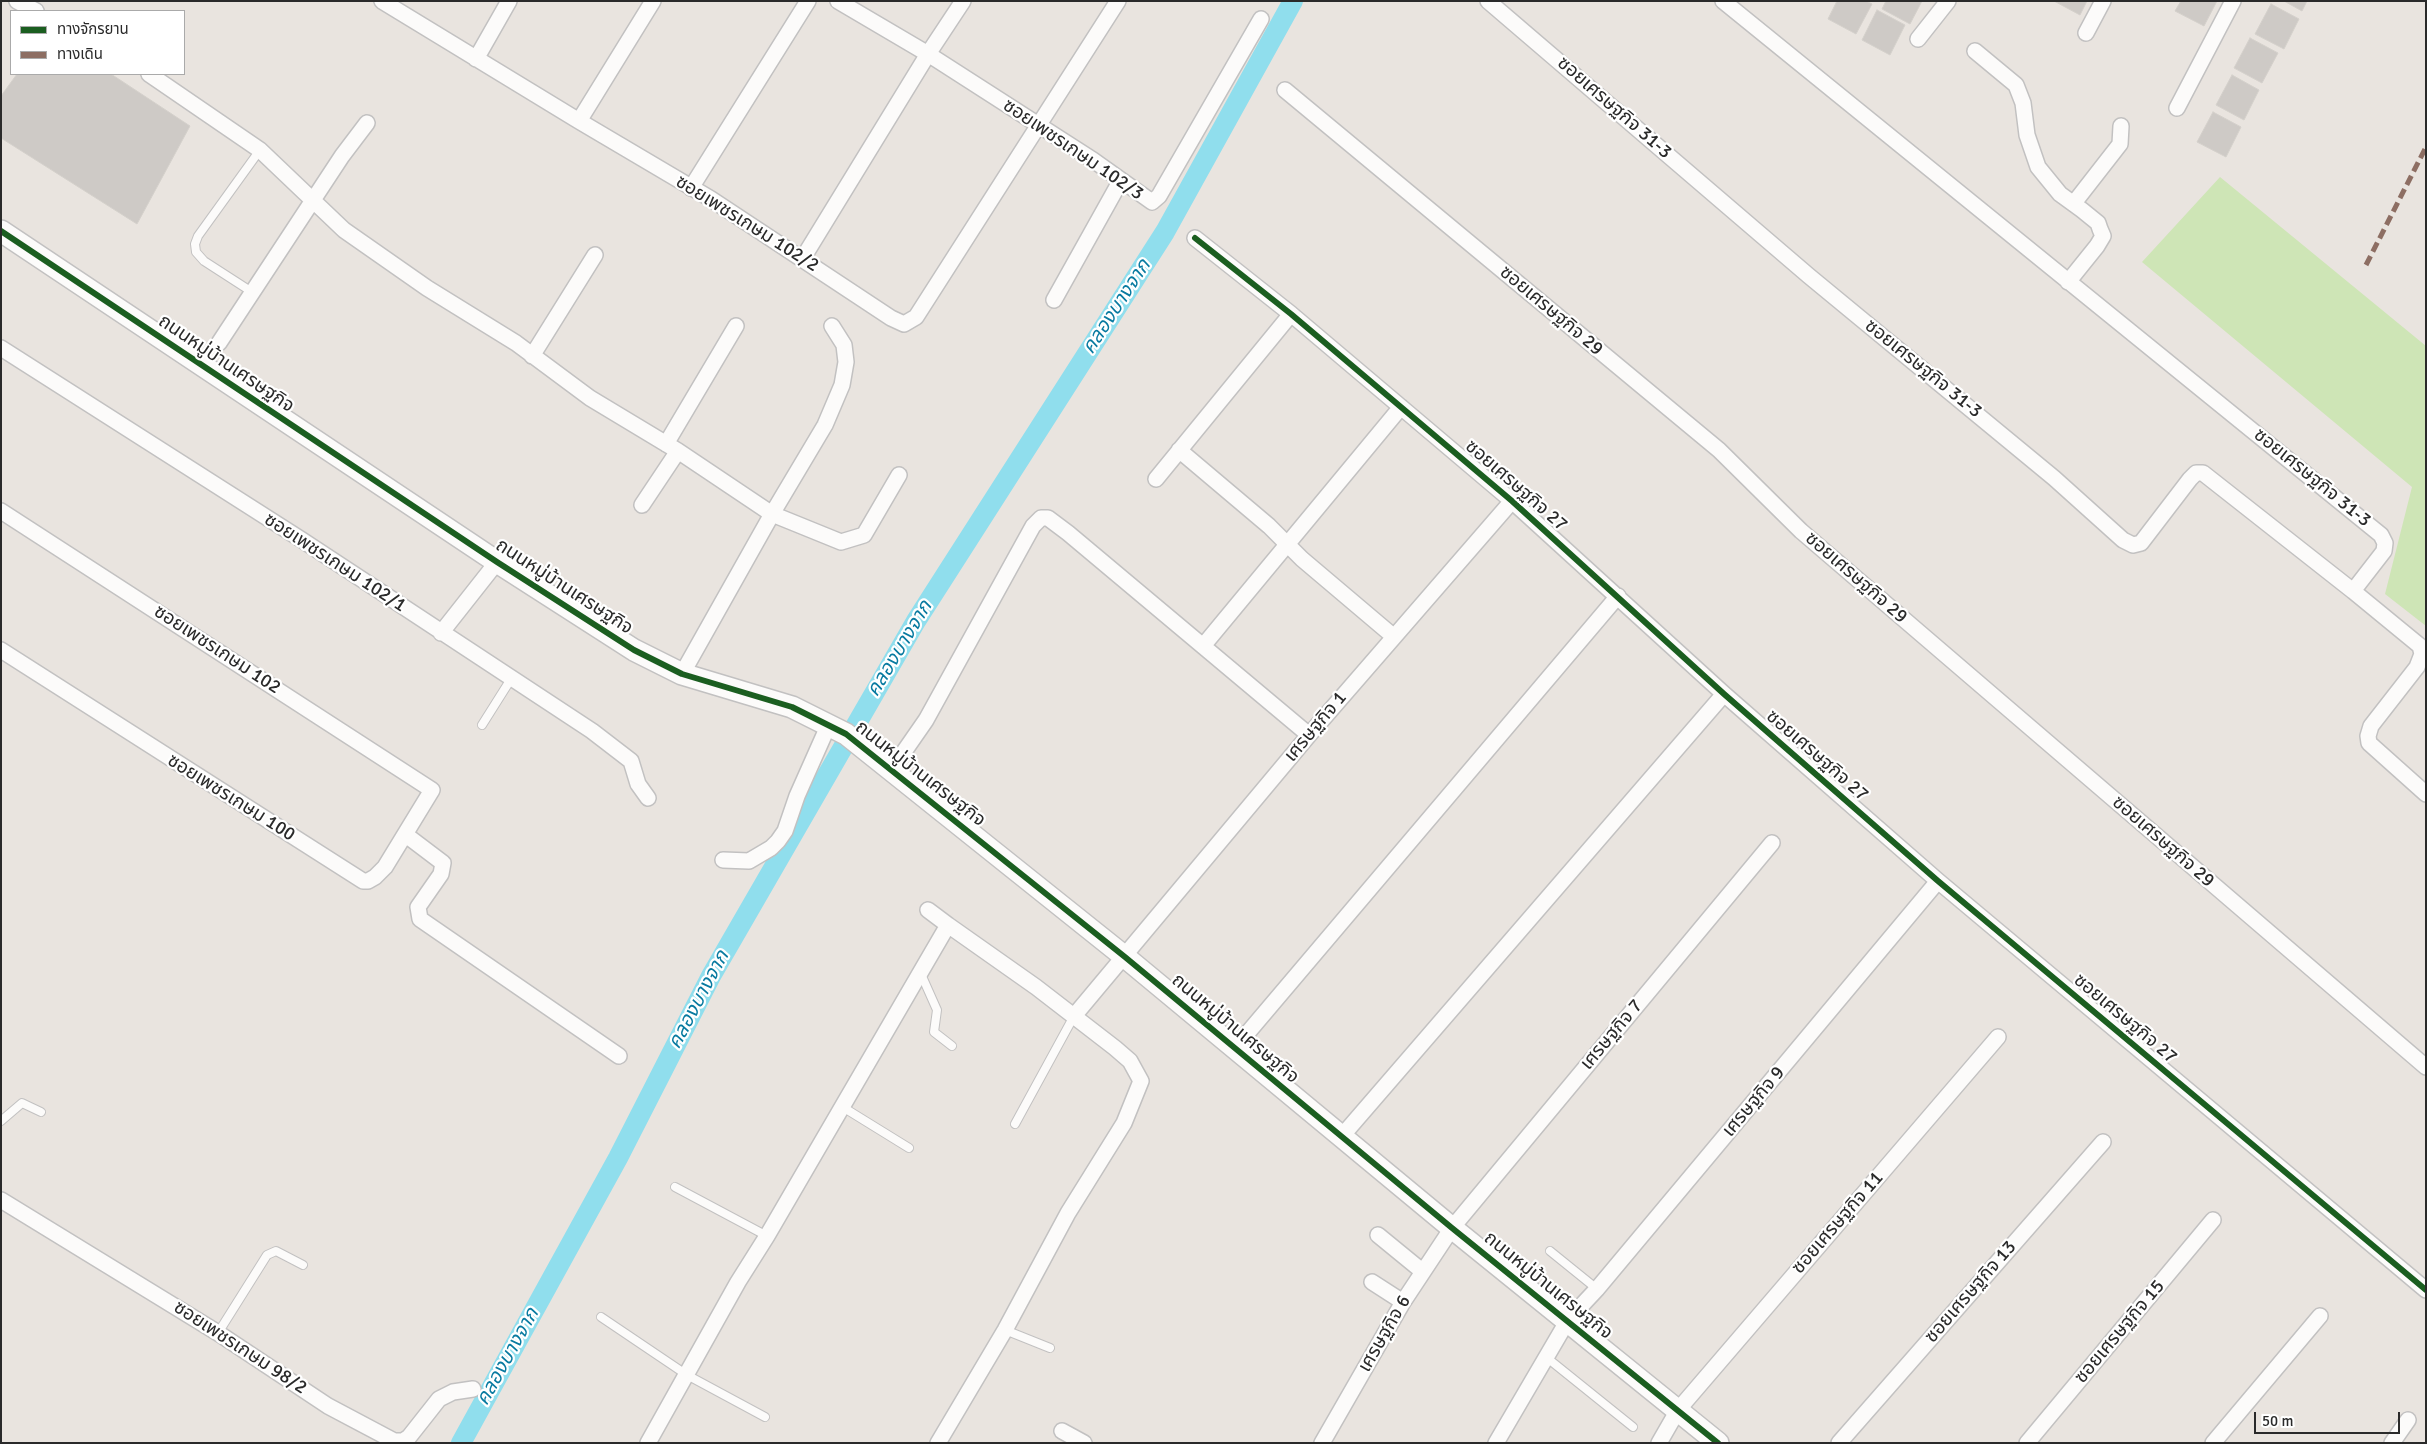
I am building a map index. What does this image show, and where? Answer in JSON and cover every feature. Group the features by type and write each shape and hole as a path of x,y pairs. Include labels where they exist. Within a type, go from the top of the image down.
{"street":[{"path":"17,1 34,10"},
{"name":"ซอยเพชรเกษม 102/2","path":"382,1 578,121 692,188 803,258 891,318 904,324 916,317 1039,126"},
{"path":"476,59 509,1"},
{"path":"578,121 653,1"},
{"path":"692,188 808,1"},
{"name":"ซอยเพชรเกษม 102/3","path":"838,1 928,54 1152,202 1160,196 1261,19"},
{"path":"803,258 928,54 963,1"},
{"path":"1039,126 1118,1"},
{"name":"ซอยเศรษฐกิจ 31-3","path":"1488,1 1809,276 2054,478 2124,540 2133,545 2141,543 2190,479 2196,473 2203,473 2420,646 2422,654 2417,667 2371,726 2368,736 2369,744 2426,794"},
{"name":"ซอยเศรษฐกิจ 31-3","path":"1723,1 2068,282 2358,514 2381,535 2386,543 2384,551 2353,591"},
{"path":"1918,39 1948,1"},
{"path":"2086,32 2103,1"},
{"path":"2177,108 2233,1"},
{"path":"1975,51 2016,85 2023,103 2027,135 2038,167 2060,194 2098,223 2103,236 2098,246 2068,282"},
{"path":"150,75 260,150 344,230 532,356 590,398 672,448 772,514 841,542 864,535 899,475"},
{"name":"ซอยเศรษฐกิจ 29","path":"1285,90 1719,450 1801,531 2426,1067"},
{"path":"219,343 367,123"},
{"path":"2074,203 2111,159 2120,144 2121,126"},
{"path":"1054,300 1121,180"},
{"name":"ถนนหมู่บ้านเศรษฐกิจ","path":"1,231 497,562 634,650 682,674 792,707 837,729 884,763 1125,957 1452,1228 1718,1443"},
{"name":"ซอยเศรษฐกิจ 27","path":"1195,238 1291,314 1512,501 1724,694 1938,881 2426,1290"},
{"path":"532,356 595,255"},
{"path":"1156,479 1291,314"},
{"path":"642,505 736,326"},
{"path":"682,674 772,514 825,425 842,386 846,362 844,345 832,326"},
{"name":"ซอยเพชรเกษม 102/1","path":"1,348 302,540 623,753 631,761 638,784 648,798"},
{"path":"1203,646 1401,407"},
{"path":"1179,450 1269,526 1287,544 1393,636"},
{"name":"เศรษฐกิจ 1","path":"1074,1016 1393,636 1512,501"},
{"name":"ซอยเพชรเกษม 102","path":"1,511 432,790"},
{"path":"884,763 926,720 1033,526 1041,518 1048,518 1068,533 1309,735"},
{"path":"441,633 497,562"},
{"path":"1234,1049 1618,596"},
{"name":"ซอยเพชรเกษม 100","path":"1,650 363,881 368,881 375,877 385,867 432,790"},
{"path":"1342,1136 1724,694"},
{"path":"723,860 748,862 772,848 778,841 792,814 797,796 837,729"},
{"path":"406,835 443,863 441,874 418,907 420,920 619,1056"},
{"name":"เศรษฐกิจ 7","path":"1452,1228 1772,843"},
{"name":"เศรษฐกิจ 9","path":"1496,1443 1568,1320 1597,1289 1938,881"},
{"path":"928,910 1074,1016 1130,1061 1141,1080 1124,1124 1068,1213 1005,1330 938,1443"},
{"path":"648,1443 688,1375 738,1282 767,1236 948,925"},
{"name":"ซอยเศรษฐกิจ 11","path":"1659,1443 1678,1410 1998,1037"},
{"name":"ซอยเศรษฐกิจ 13","path":"1839,1443 2103,1142"},
{"name":"ซอยเพชรเกษม 98/2","path":"1,1200 218,1333 328,1406 394,1441 409,1437 439,1399 452,1392 473,1390"},
{"name":"ซอยเศรษฐกิจ 15","path":"2027,1443 2213,1220"},
{"name":"เศรษฐกิจ 6","path":"1322,1443 1403,1302 1452,1228"},
{"path":"1378,1235 1422,1271"},
{"path":"1372,1282 1403,1302"},
{"path":"2213,1443 2320,1316"},
{"path":"2392,1443 2408,1420"},
{"path":"1062,1430 1084,1443"}],"lane":[{"path":"252,292 204,261 196,252 195,244 198,236 260,150"},
{"path":"482,725 511,679"},
{"path":"921,974 937,1010 934,1032 952,1046"},
{"path":"1015,1124 1074,1016"},
{"path":"1,1121 22,1103 41,1112"},
{"path":"841,1106 908,1148"},
{"path":"674,1187 767,1236"},
{"path":"218,1333 267,1255 276,1251 303,1266"},
{"path":"1550,1251 1597,1289"},
{"path":"601,1317 688,1375 765,1417"},
{"path":"1005,1330 1050,1348"},
{"path":"1546,1357 1633,1427"}],"green space":[{"path":"2220,177 2426,346 2426,626 2385,594 2412,487 2142,262"}],"building":[{"path":"1837,1 1866,1 1872,4 1856,34 1828,19"},
{"path":"1886,1 1922,1 1910,24 1882,9"},
{"path":"2054,1 2087,1 2080,15"},
{"path":"2181,1 2217,1 2204,26 2175,11"},
{"path":"2284,1 2307,1 2302,11"},
{"path":"2271,4 2299,19 2284,49 2255,34"},
{"path":"1877,10 1905,25 1890,55 1862,40"},
{"path":"2250,38 2278,53 2262,83 2234,68"},
{"path":"16,75 113,75 190,126 137,224 1,138 1,96"},
{"path":"2232,75 2259,90 2244,120 2216,105"},
{"path":"2213,112 2241,127 2226,157 2197,142"}],"waterway":[{"name":"คลองบางจาก","path":"461,1443 618,1158 711,976 916,621 1165,232 1293,1"}],"marked path":[{"path":"2366,265 2426,147"}],"cycle path":[{"path":"1,231 497,562 634,650 682,674 792,707 846,734 1125,957 1452,1228 1718,1443"},
{"path":"1195,238 1291,314 1512,501 1724,694 1938,881 2426,1290"}]}
